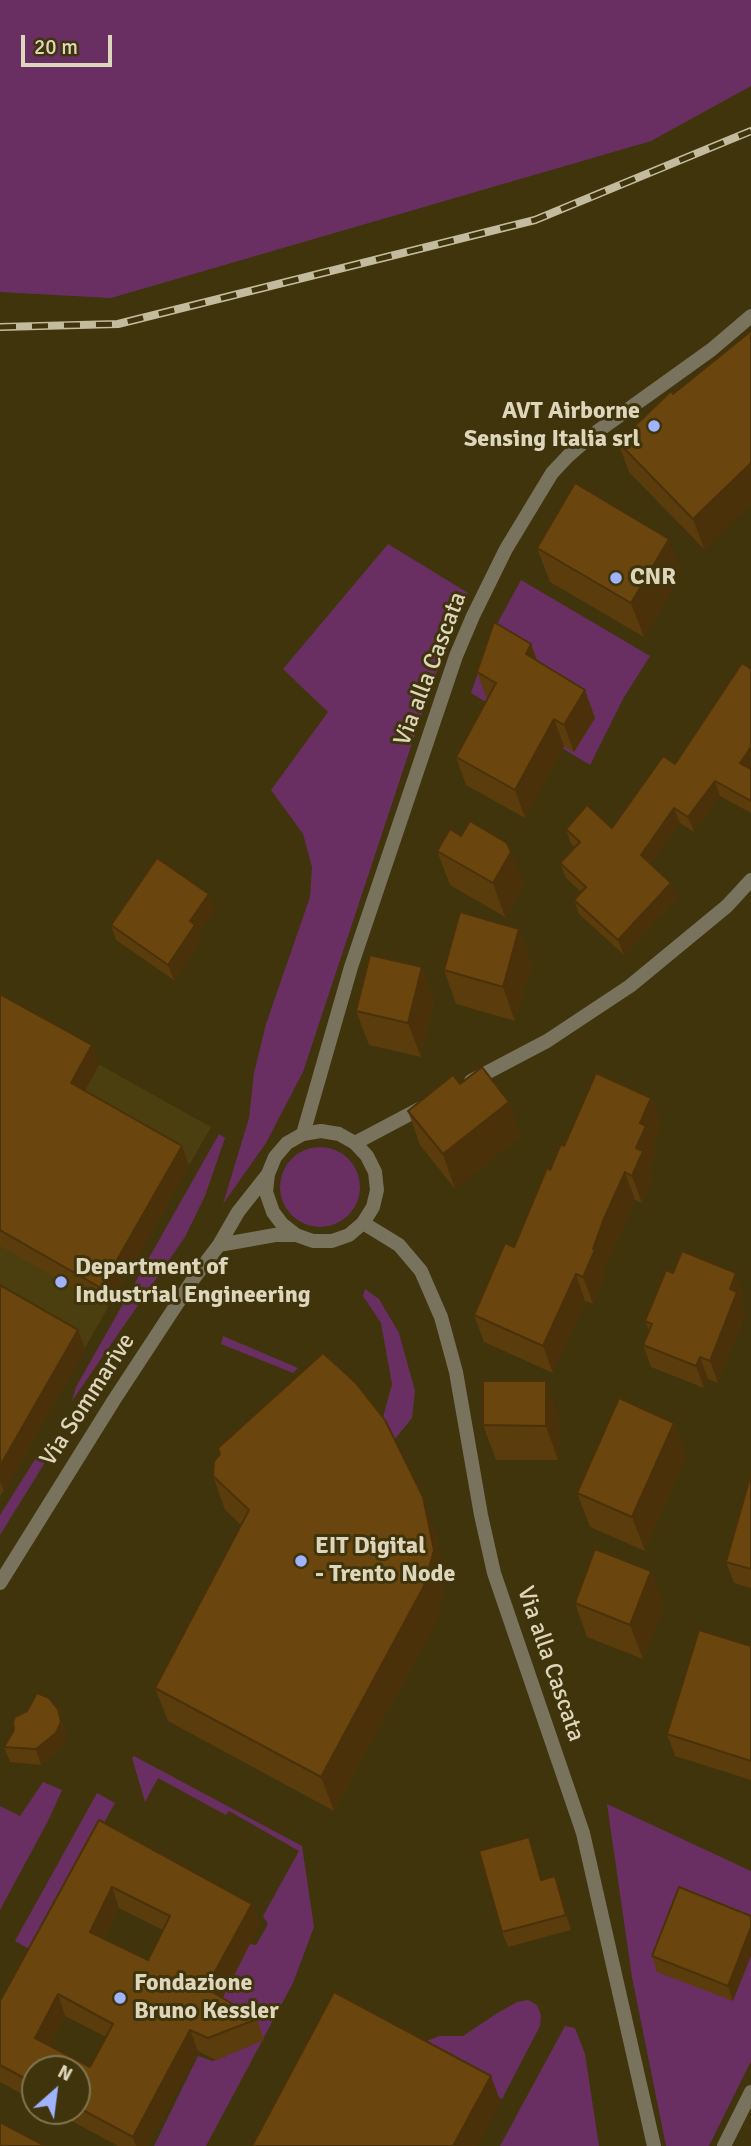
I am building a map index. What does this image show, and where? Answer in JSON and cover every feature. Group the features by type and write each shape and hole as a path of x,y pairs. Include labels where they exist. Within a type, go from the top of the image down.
{"street":[{"name":"Via alla Cascata","path":"303,1134 351,967 456,656 472,616 506,549 552,473 568,456 590,436 711,350 751,316"},
{"path":"461,1086 547,1041 630,986 727,906 751,880"},
{"path":"355,1143 440,1098"},
{"path":"219,1245 275,1235 332,1241 349,1235 363,1223 373,1207 377,1190 375,1172 368,1156 355,1143 339,1134 321,1131 303,1134 287,1143 275,1157 268,1174 267,1192 271,1209 282,1224 296,1236"},
{"name":"Via Sommarive","path":"0,1583 90,1437 194,1278 219,1245 238,1212 268,1174"},
{"name":"Via alla Cascata","path":"363,1223 399,1245 421,1271 441,1317 456,1372 494,1573 583,1833 654,2146"},
{"path":"724,2146 751,2092"}],"shaded area":[{"path":"0,0 751,0 751,86 651,141 111,298 0,292"},
{"path":"388,544 468,593 430,689 303,1072 266,1143 223,1204 249,1118 254,1073 266,1024 310,897 312,867 303,834 271,790 328,712 283,669"},
{"path":"521,580 650,656 623,699 590,765 471,693 491,635"},
{"name":"Department of Industrial Engineering","path":"0,1009 211,1127 0,1497"},
{"path":"219,1134 225,1138 205,1196 185,1237 72,1401 76,1387"},
{"path":"320,1147 335,1150 348,1159 357,1172 360,1187 357,1202 348,1215 335,1224 320,1227 305,1224 292,1215 283,1202 280,1187 283,1172 292,1159 305,1150"},
{"path":"365,1289 379,1299 399,1333 415,1391 412,1418 390,1445 379,1432 392,1384 381,1323 363,1296"},
{"path":"223,1336 298,1368 293,1373 221,1344"},
{"path":"39,1456 44,1460 44,1464 0,1535 0,1515"},
{"path":"134,1756 302,1846 314,1927 293,1983 206,2146 154,2146 198,2056 213,2061 226,2056 215,2013 250,1944 256,1945 268,1924 263,1916 299,1851 229,1811 226,1815 158,1778 145,1802 132,1758"},
{"path":"43,1782 62,1790 0,1910 0,1806 20,1816"},
{"path":"97,1793 115,1803 33,1951 15,1941"},
{"path":"607,1804 751,1871 751,2061 709,2146 666,2146 632,1977"},
{"path":"528,2000 537,2005 541,2015 540,2026 502,2099 418,2054 427,2041 439,2036 463,2036 517,2002"},
{"path":"565,2026 575,2028 585,2054 599,2146 500,2146"}],"building":[{"path":"751,331 751,463 693,519 618,442 671,391 673,394"},
{"path":"575,483 669,539 631,603 537,548"},
{"path":"494,622 531,644 526,654 585,690 564,725 554,719 515,790 456,757 496,683 477,672"},
{"path":"742,663 751,669 751,747 740,763 751,769 751,801 715,781 688,817 674,808 641,855 671,883 618,940 574,900 586,887 560,863 580,842 566,829 587,805 612,828 663,756 675,764"},
{"path":"470,821 507,843 511,852 493,883 437,851 450,829 461,836"},
{"path":"157,858 209,894 190,921 195,925 168,965 111,925"},
{"path":"460,912 519,929 503,987 444,970"},
{"path":"370,955 422,967 408,1023 356,1011"},
{"path":"0,994 92,1045 71,1083 182,1146 101,1288 0,1230"},
{"path":"482,1067 509,1102 443,1154 408,1111 453,1075 460,1084"},
{"path":"596,1073 651,1098 640,1123 646,1126 636,1148 643,1151 632,1176 625,1172 603,1221 593,1249 595,1250 583,1277 576,1274 543,1346 474,1315 505,1243 514,1247 547,1168 550,1170 561,1144 564,1146"},
{"path":"682,1251 736,1273 730,1289 737,1292 710,1361 700,1357 696,1366 643,1345 652,1324 645,1321 666,1270 673,1273"},
{"path":"0,1285 78,1330 0,1466"},
{"path":"323,1353 355,1382 385,1420 423,1497 434,1550 424,1586 321,1777 155,1688 249,1510 213,1476 214,1461 220,1454 218,1448"},
{"path":"483,1381 546,1381 546,1426 483,1425"},
{"path":"619,1398 674,1423 632,1517 577,1493"},
{"path":"751,1474 751,1569 726,1562"},
{"path":"595,1549 651,1571 630,1625 575,1603"},
{"path":"699,1630 751,1646 751,1761 667,1734"},
{"path":"37,1693 49,1698 58,1709 61,1722 56,1733 36,1749 4,1747 14,1730 15,1717 27,1711"},
{"name":"Fondazione Bruno Kessler","path":"99,1820 252,1904 206,1988 257,2019 208,2038 190,2030 133,2137 91,2114 91,2065 113,2024 58,1994 35,2038 67,2055 21,2055 21,2076 0,2065 0,2001","holes":["112,1887 170,1916 148,1960 90,1932"]},
{"path":"529,1837 541,1880 555,1876 566,1915 502,1932 479,1851"},
{"path":"679,1887 751,1916 751,1927 728,1986 652,1956"},
{"name":"Fondazione Bruno Kessler","path":"334,1992 491,2076 453,2146 252,2146"},
{"path":"0,2122 45,2146 0,2146"}],"railway":[{"path":"0,327 118,324 535,220 751,131"}],"place":[{"name":"AVT Airborne Sensing Italia srl","path":"654,426"},
{"name":"CNR","path":"616,578"},
{"name":"Department of Industrial Engineering","path":"61,1282"},
{"name":"EIT Digital - Trento Node","path":"301,1561"},
{"name":"Fondazione Bruno Kessler","path":"120,1998"}]}
